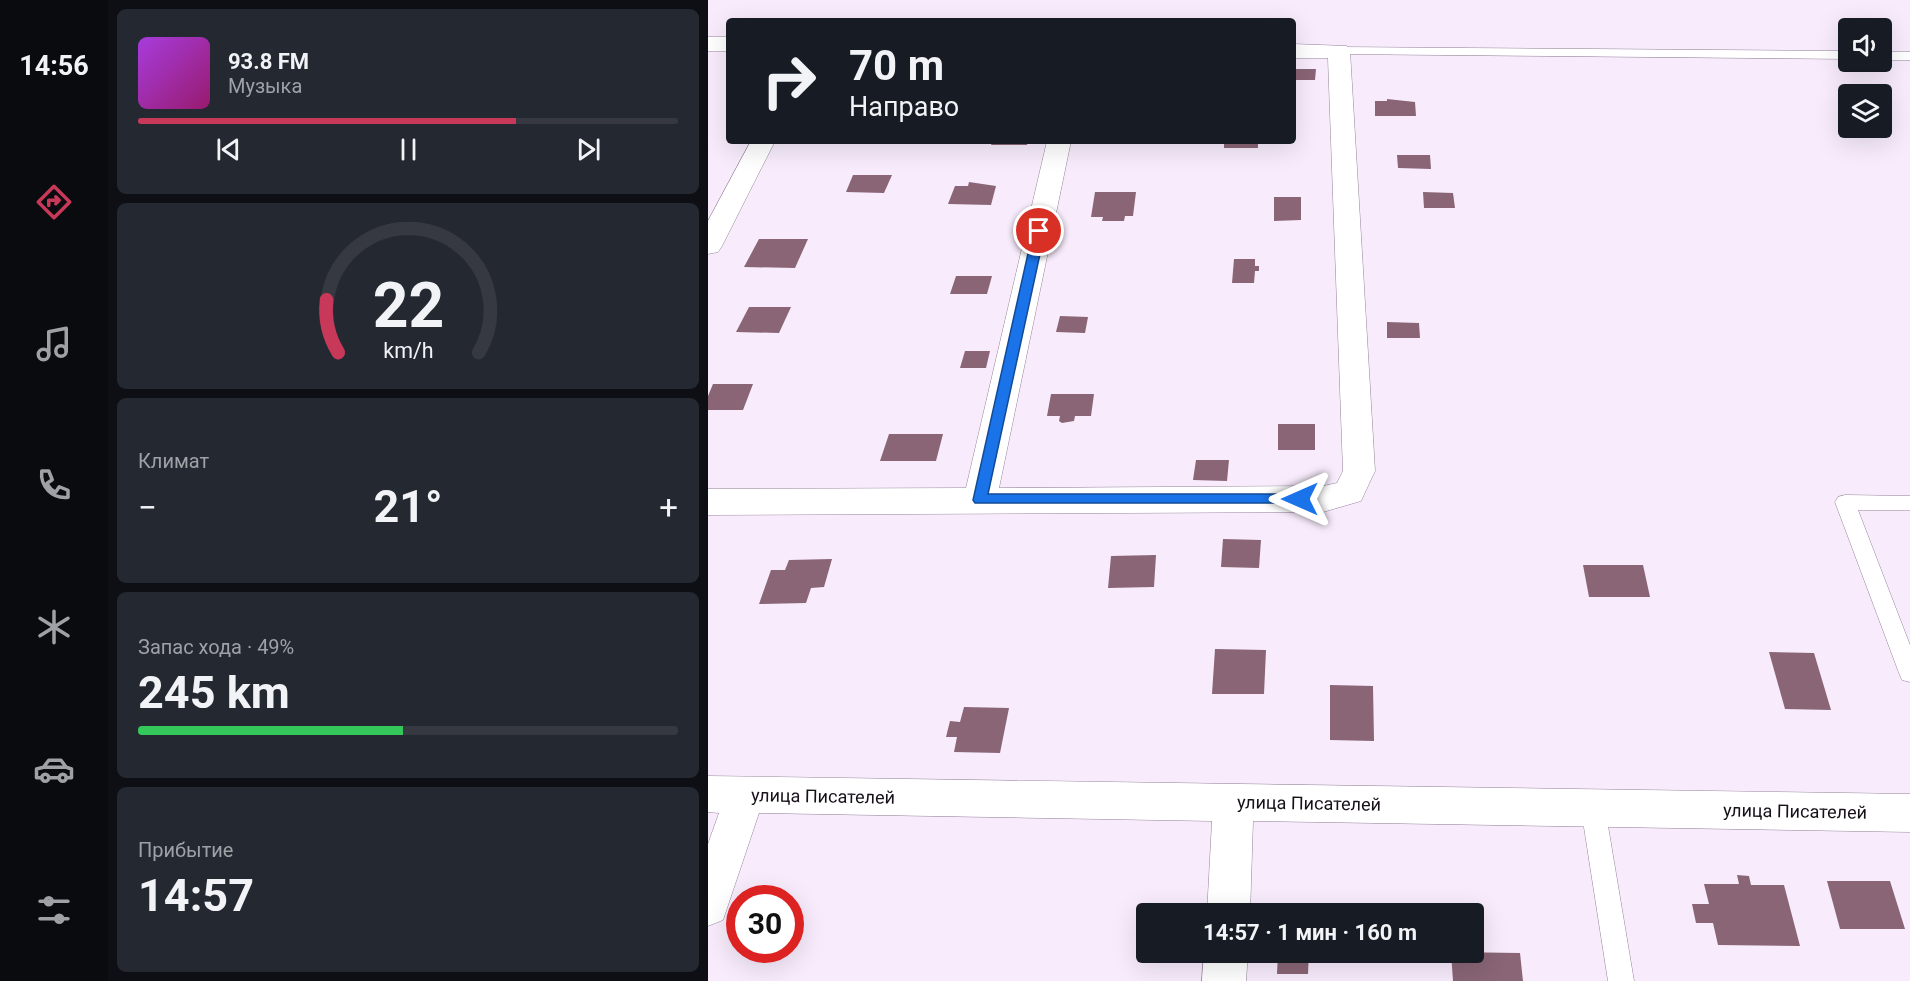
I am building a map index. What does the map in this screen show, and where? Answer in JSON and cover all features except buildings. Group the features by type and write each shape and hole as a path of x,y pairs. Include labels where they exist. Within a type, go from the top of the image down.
{"street":[{"path":"708,44 726,44"},
{"path":"708,502 1323,499 1349,492 1359,471 1339,51 1296,51"},
{"path":"708,246 761,144"},
{"path":"980,500 1058,144"},
{"path":"708,905 726,795"},
{"name":"улица Писателей","path":"726,795 1910,813"},
{"path":"1228,903 1233,802"},
{"path":"1224,981 1225,963"}],"lane":[{"path":"1339,51 1838,56"},
{"path":"1892,56 1910,56"},
{"path":"1910,502 1845,502 1910,673"},
{"path":"1593,808 1621,981"}],"route":[{"path":"1039,231 980,500 1300,499"}]}
